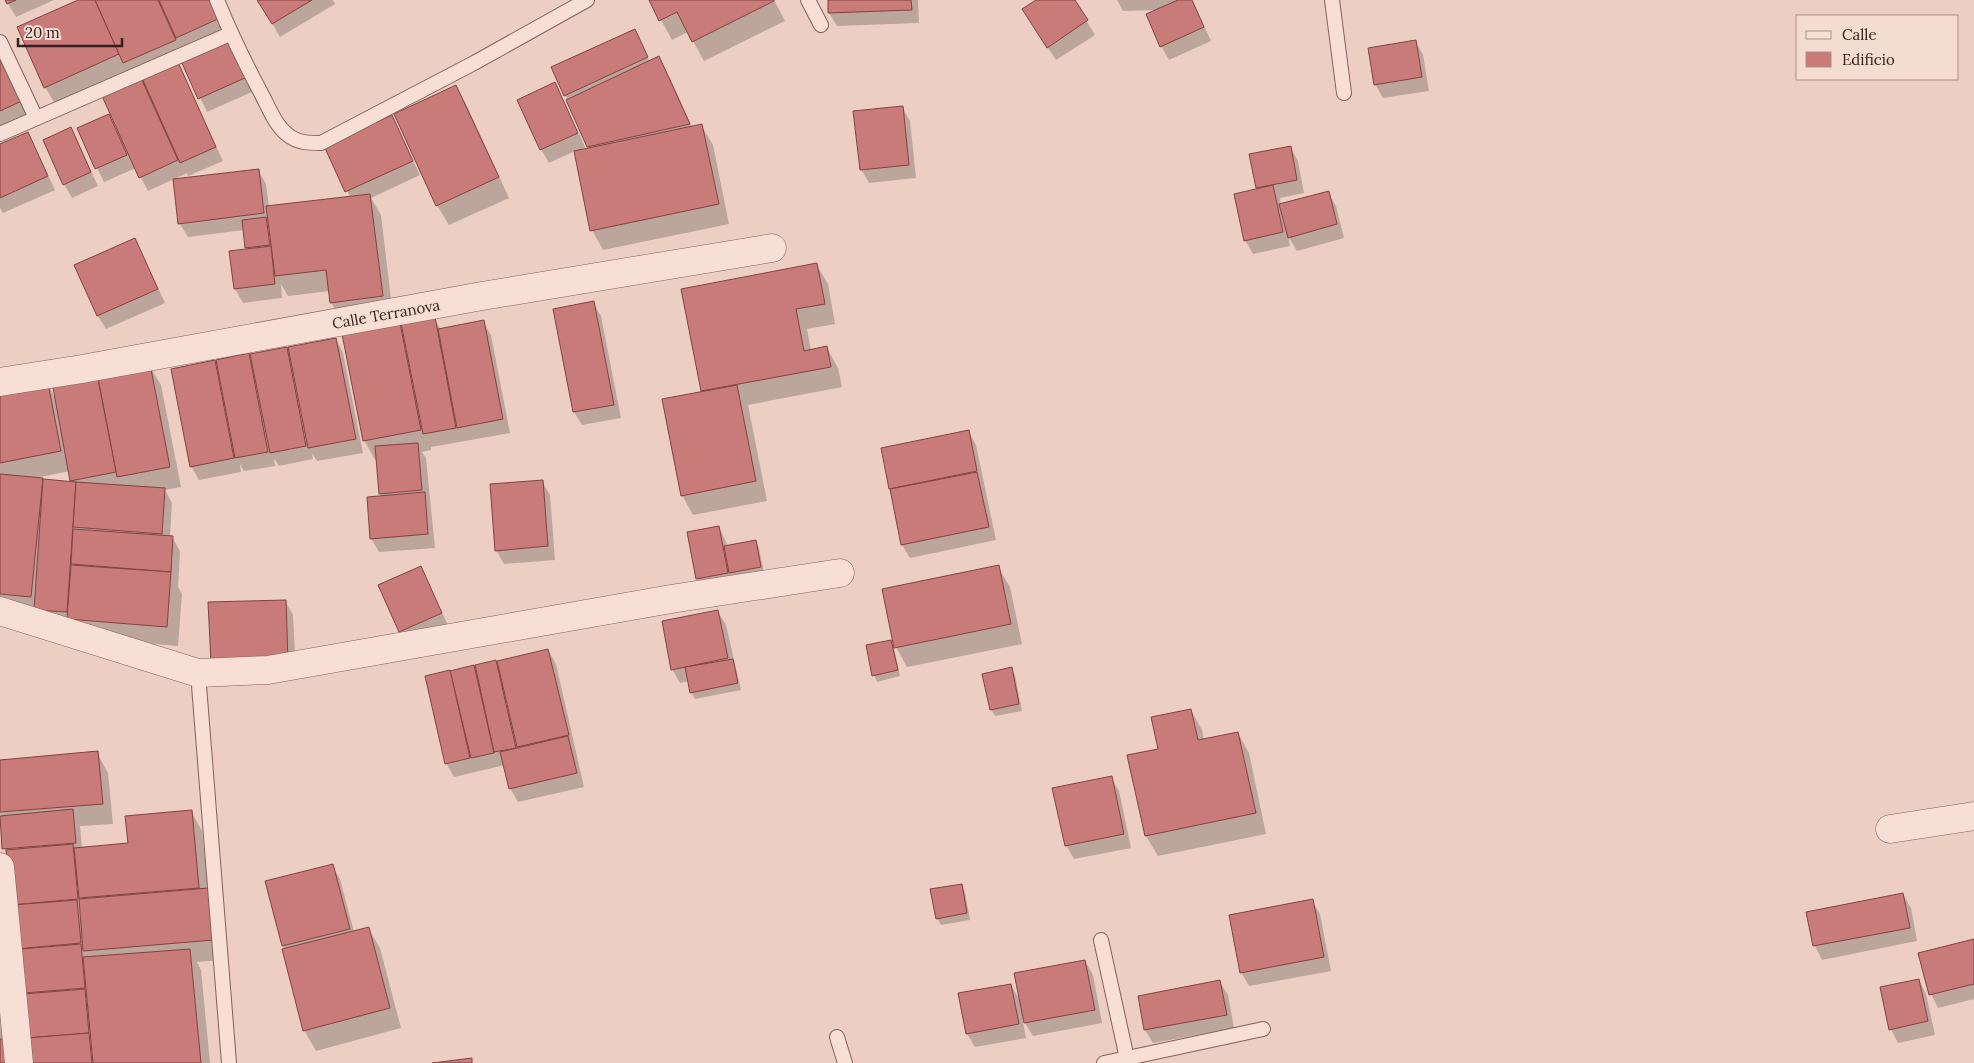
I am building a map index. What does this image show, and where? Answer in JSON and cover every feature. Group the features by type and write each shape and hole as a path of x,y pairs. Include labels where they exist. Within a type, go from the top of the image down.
{"street":[{"name":"Calle Terranova","path":"0,382 82,369 482,296 772,248"},
{"path":"0,611 198,673 268,670 671,599 840,573"},
{"path":"1890,830 1974,816"},
{"path":"0,867 19,1063"}],"lane":[{"path":"217,0 230,34 281,128 297,140 320,142 474,63 587,0"},
{"path":"808,0 821,25"},
{"path":"1332,0 1344,93"},
{"path":"0,134 230,34"},
{"path":"0,42 36,118"},
{"path":"198,673 229,1063"},
{"path":"1102,940 1128,1060"},
{"path":"1104,1063 1128,1060 1263,1029"},
{"path":"837,1037 845,1063"}],"building":[{"path":"5,0 16,0 7,4"},
{"path":"78,0 95,0 119,54 44,88 17,27"},
{"path":"95,0 158,0 176,40 123,63"},
{"path":"159,0 212,0 220,18 176,38"},
{"path":"257,0 312,0 272,24"},
{"path":"649,0 774,1 692,42 677,12 659,21"},
{"path":"828,0 911,0 912,10 828,13"},
{"path":"1036,0 1075,0 1088,20 1047,48 1022,9"},
{"path":"1178,0 1192,0 1204,27 1160,47 1146,14"},
{"path":"635,29 648,57 564,96 551,67"},
{"path":"230,39 247,77 198,99 181,61"},
{"path":"1416,40 1422,77 1374,85 1368,48"},
{"path":"0,47 24,100 0,111"},
{"path":"659,56 690,124 587,147 566,100"},
{"path":"178,62 216,147 180,163 142,78"},
{"path":"141,78 178,160 139,178 102,96"},
{"path":"555,82 578,133 540,150 517,100"},
{"path":"456,85 499,177 436,206 394,114"},
{"path":"903,106 909,165 860,170 853,111"},
{"path":"109,114 127,155 95,169 77,128"},
{"path":"392,115 413,161 345,192 324,146"},
{"path":"702,124 719,204 590,231 574,151"},
{"path":"71,127 91,172 63,185 43,140"},
{"path":"28,132 48,176 0,198 0,144"},
{"path":"1291,146 1297,180 1256,188 1249,154"},
{"path":"259,169 264,213 178,224 173,179"},
{"path":"1273,185 1283,232 1244,241 1234,194"},
{"path":"1329,191 1337,224 1288,238 1279,204"},
{"path":"370,194 383,296 330,303 326,270 275,276 266,206"},
{"path":"266,217 270,245 245,248 242,220"},
{"path":"135,238 158,289 97,316 74,265"},
{"path":"271,246 275,284 234,289 229,251"},
{"path":"817,263 825,304 796,309 804,351 827,346 831,367 701,391 681,289"},
{"path":"594,301 614,405 573,412 553,309"},
{"path":"435,317 456,428 423,434 401,323"},
{"path":"484,320 503,419 457,428 438,329"},
{"path":"400,323 421,430 363,441 342,334"},
{"path":"336,338 356,439 308,448 288,347"},
{"path":"287,347 306,446 270,453 250,354"},
{"path":"249,353 268,452 235,458 216,360"},
{"path":"215,360 234,458 190,467 171,369"},
{"path":"150,364 170,467 117,477 97,373"},
{"path":"97,374 116,472 70,481 52,382"},
{"path":"48,383 61,451 0,463 0,392"},
{"path":"737,385 756,481 681,496 662,399"},
{"path":"969,430 977,471 889,489 881,448"},
{"path":"418,443 422,490 379,494 375,446"},
{"path":"977,472 989,527 901,545 890,489"},
{"path":"0,474 43,478 31,597 0,594"},
{"path":"43,479 76,482 67,612 34,610"},
{"path":"543,480 548,546 495,551 490,484"},
{"path":"76,482 165,488 162,534 73,527"},
{"path":"425,492 428,534 370,539 367,497"},
{"path":"719,526 728,573 696,579 687,532"},
{"path":"73,529 173,536 171,572 71,564"},
{"path":"756,540 761,567 729,573 724,546"},
{"path":"71,565 171,572 167,627 67,619"},
{"path":"999,565 1011,624 894,648 882,589"},
{"path":"421,566 442,613 399,632 378,585"},
{"path":"286,600 288,661 211,663 208,602"},
{"path":"718,610 728,658 671,670 662,621"},
{"path":"891,640 898,670 872,676 866,645"},
{"path":"548,649 569,735 517,747 497,661"},
{"path":"733,659 738,683 690,693 685,667"},
{"path":"496,660 516,748 494,752 475,665"},
{"path":"474,665 494,753 471,758 450,671"},
{"path":"1012,667 1019,704 990,710 982,674"},
{"path":"450,670 470,758 445,764 425,676"},
{"path":"1191,709 1198,740 1238,732 1256,813 1145,836 1127,755 1158,749 1151,717"},
{"path":"568,736 577,773 509,789 500,752"},
{"path":"98,751 103,804 0,812 0,760"},
{"path":"1112,776 1124,834 1065,846 1052,788"},
{"path":"73,809 76,843 2,849 0,816"},
{"path":"192,810 199,888 79,898 74,848 128,843 125,816"},
{"path":"73,844 78,899 11,905 6,850"},
{"path":"333,864 350,929 282,946 265,881"},
{"path":"962,884 967,913 936,919 930,889"},
{"path":"208,888 213,940 83,951 79,899"},
{"path":"1903,893 1910,928 1813,946 1806,912"},
{"path":"1313,899 1324,957 1240,973 1229,915"},
{"path":"77,900 81,943 16,949 12,905"},
{"path":"369,927 390,1008 303,1031 282,949"},
{"path":"1974,939 1974,984 1929,995 1918,953"},
{"path":"81,944 85,988 24,993 20,949"},
{"path":"190,949 201,1063 93,1063 83,957"},
{"path":"1085,960 1095,1010 1024,1023 1014,973"},
{"path":"1919,979 1928,1021 1889,1030 1880,987"},
{"path":"1220,980 1227,1015 1144,1030 1138,996"},
{"path":"1011,984 1019,1024 966,1034 958,993"},
{"path":"85,989 89,1033 27,1038 23,994"},
{"path":"89,1033 92,1063 29,1063 26,1038"},
{"path":"0,1039 4,1039 6,1063 0,1063"},
{"path":"472,1058 472,1063 432,1063"}]}
